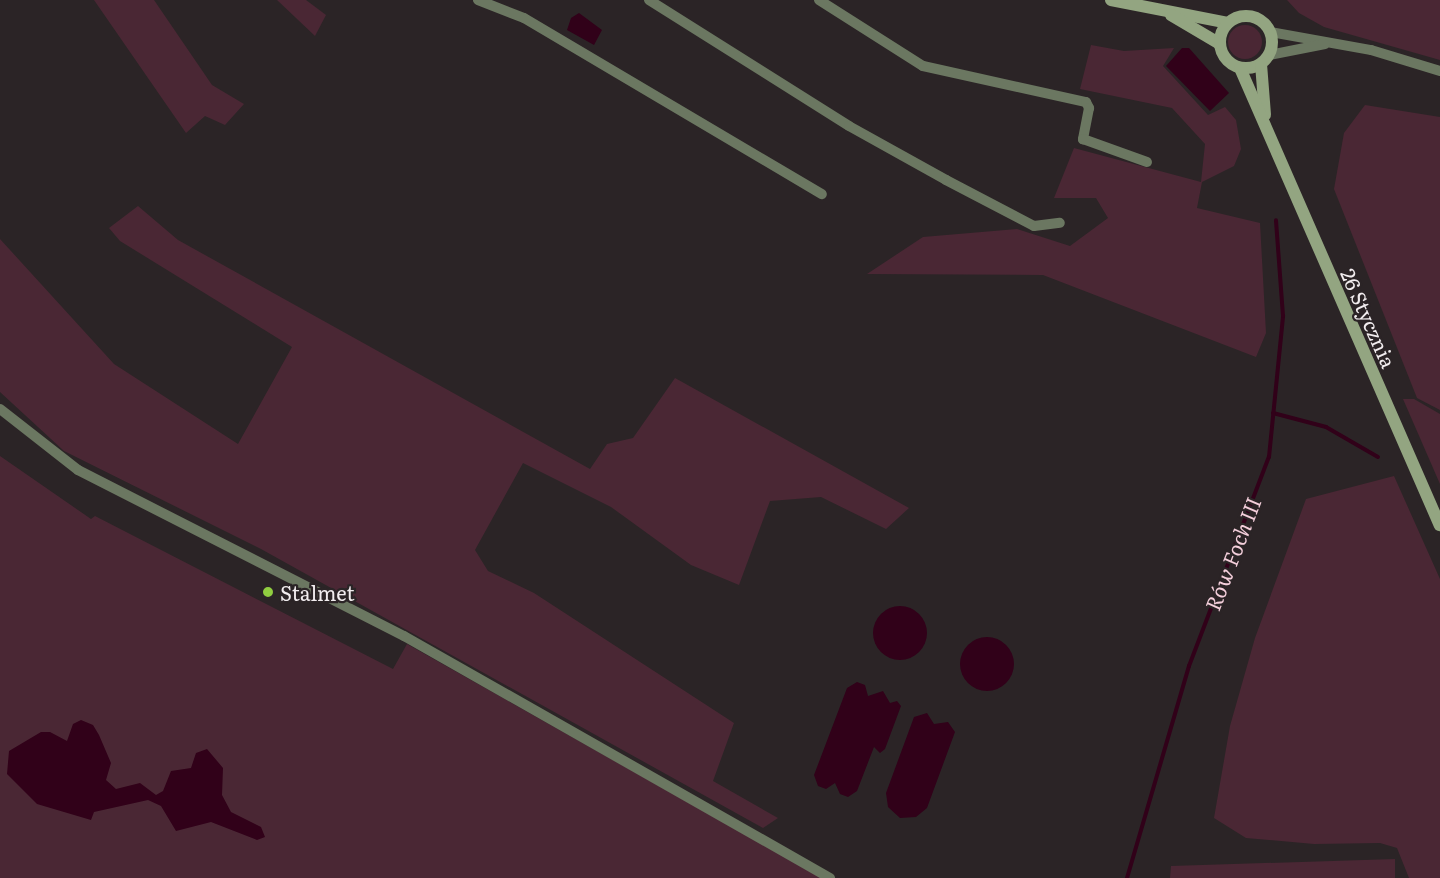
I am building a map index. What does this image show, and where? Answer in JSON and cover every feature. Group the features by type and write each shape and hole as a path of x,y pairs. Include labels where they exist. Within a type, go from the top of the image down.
{"street":[{"path":"478,0 524,18 822,194"},
{"path":"649,0 849,126 946,180 1034,226 1060,223"},
{"path":"819,0 923,66 1086,102 1089,111 1083,138 1148,162"},
{"path":"1111,0 1167,13 1228,23 1249,17 1270,32 1378,52 1440,71"},
{"path":"1167,13 1220,44"},
{"path":"1228,23 1220,44 1224,56 1240,68 1265,59 1329,44"},
{"path":"1265,59 1270,32"},
{"name":"26 Stycznia","path":"1265,59 1265,126"},
{"name":"26 Stycznia","path":"1240,68 1440,525"},
{"path":"0,409 78,470 404,636 830,878"}],"shaded area":[{"path":"94,0 154,0 212,85 244,104 225,125 205,116 186,133"},
{"path":"277,0 306,0 326,15 315,36"},
{"path":"1287,0 1440,0 1440,60 1324,27 1299,13"},
{"path":"579,13 602,30 594,45 567,30 571,18"},
{"path":"1245,25 1257,30 1262,42 1257,54 1245,59 1233,54 1228,42 1233,30"},
{"path":"1091,45 1124,51 1174,48 1163,66 1208,115 1225,107 1236,120 1241,149 1234,166 1202,182 1197,208 1260,223 1266,333 1256,357 1043,275 867,274 923,237 1017,229 1070,246 1108,218 1096,198 1054,198 1074,148 1201,182 1205,144 1172,108 1080,89"},
{"path":"1182,48 1189,48 1229,93 1210,111 1166,66"},
{"path":"1365,105 1440,117 1440,410 1417,398 1334,189 1344,133"},
{"path":"138,206 178,240 590,469 607,444 633,438 675,378 909,508 886,529 821,497 770,501 739,585 691,565 611,507 523,463 475,550 488,571 534,593 734,723 713,781 778,818 763,828 261,549 64,451 0,392 0,239 114,364 238,444 292,347 120,241 109,228"},
{"path":"1403,399 1414,399 1440,414 1440,484"},
{"path":"0,456 91,519 95,516 393,669 407,644 822,878 0,878"},
{"path":"1394,476 1440,579 1440,878 1409,878 1397,848 1380,843 1314,844 1246,838 1214,818 1230,726 1255,638 1306,499"},
{"path":"900,606 910,608 919,614 925,623 927,633 925,643 919,652 910,658 900,660 890,658 881,652 875,643 873,633 875,623 881,614 890,608"},
{"path":"987,637 997,639 1006,645 1012,654 1014,664 1012,674 1006,683 997,689 987,691 977,689 968,683 962,674 960,664 962,654 968,645 977,639"},
{"path":"857,682 865,685 868,696 883,691 890,703 897,701 901,706 885,749 880,753 874,747 857,791 848,797 840,794 835,783 826,789 818,786 814,775 847,688"},
{"path":"927,713 934,724 948,722 955,732 927,808 916,817 900,818 888,807 886,793 914,717"},
{"path":"81,720 93,725 99,735 111,763 106,780 116,789 140,783 156,795 163,791 171,771 191,768 196,753 207,749 223,768 222,795 231,812 261,827 265,837 257,840 211,822 176,831 161,806 148,800 94,812 91,820 37,804 7,774 9,751 41,732 50,732 67,741 73,724"},
{"path":"1395,859 1395,878 1170,878 1171,866"}],"waterway":[{"name":"Rów Foch III","path":"1127,878 1189,666 1269,457 1283,316 1276,220"},
{"path":"1273,413 1326,427 1378,457"}],"place":[{"name":"Stalmet","path":"268,592"}]}
